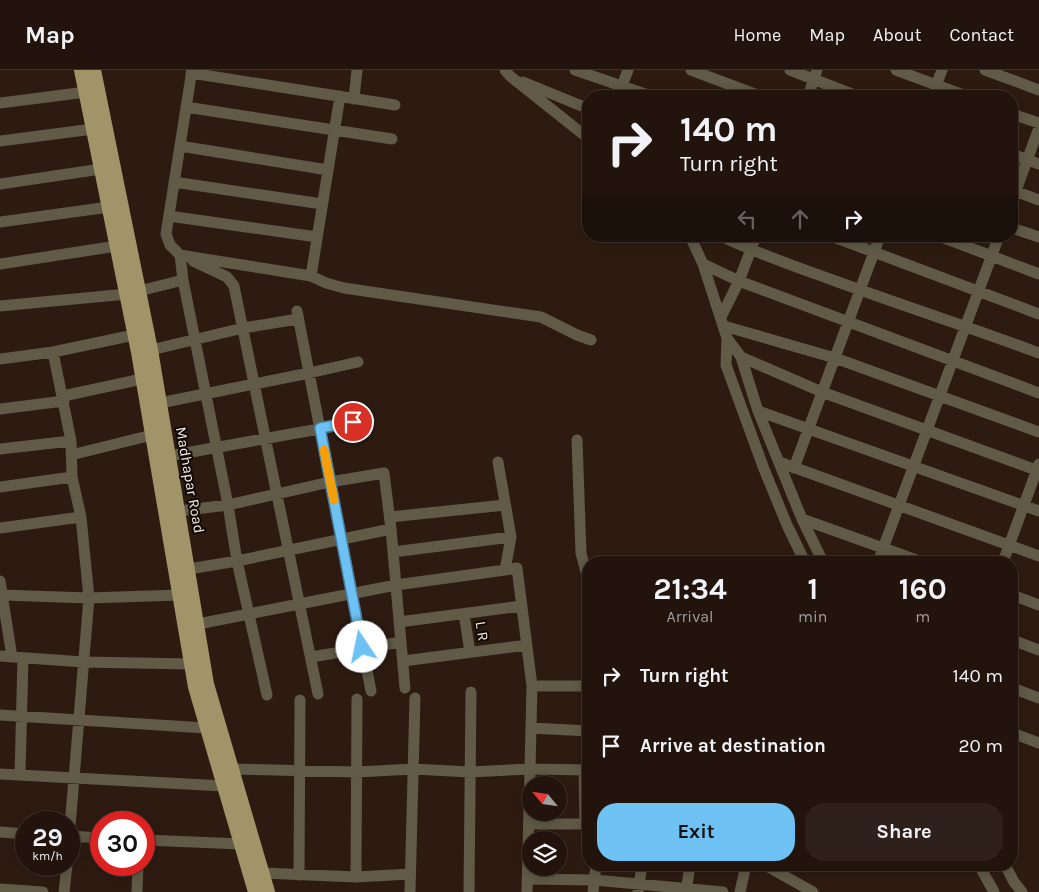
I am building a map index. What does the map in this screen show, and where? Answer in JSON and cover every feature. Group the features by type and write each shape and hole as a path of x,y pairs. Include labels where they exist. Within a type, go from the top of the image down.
{"main road":[{"name":"Madhapar Road","path":"81,70 117,246 151,350 208,684 268,892"},
{"name":"Madhapar Road","path":"94,70 133,293 134,335 190,664 206,728 255,892"}],"street":[{"path":"354,99 357,70"},
{"path":"575,70 616,90"},
{"path":"621,90 628,70"},
{"path":"691,70 744,90"},
{"path":"790,70 815,75 845,90"},
{"path":"896,70 932,90"},
{"path":"934,90 942,70"},
{"path":"985,70 1039,90"},
{"path":"318,694 234,286 227,277 180,255 170,245 166,234 191,72 395,105"},
{"path":"508,72 582,107"},
{"path":"508,72 582,133"},
{"path":"810,90 815,75"},
{"path":"0,103 86,92"},
{"path":"311,276 340,96"},
{"path":"186,107 392,139"},
{"path":"1018,116 1039,124"},
{"path":"1018,184 1039,128"},
{"path":"0,141 93,129"},
{"path":"180,146 328,170"},
{"path":"1018,156 1039,164"},
{"path":"0,184 101,169"},
{"path":"174,182 322,204"},
{"path":"1018,195 1039,200"},
{"path":"0,222 109,207"},
{"path":"169,216 317,237"},
{"path":"1018,230 1039,237"},
{"path":"693,242 703,264 727,338 741,357 758,411 802,519 820,556"},
{"path":"733,242 750,250 860,290 1039,353"},
{"path":"722,322 753,242"},
{"path":"846,242 1039,314"},
{"path":"794,468 878,242"},
{"path":"955,242 1039,274"},
{"path":"880,556 997,242"},
{"path":"0,264 117,246"},
{"path":"180,255 311,276 344,288 541,317 591,340"},
{"path":"180,255 183,280 228,505 237,561 267,694"},
{"path":"703,264 739,281 1039,393"},
{"path":"0,306 133,293 183,280"},
{"path":"151,350 297,315 371,691"},
{"path":"722,322 835,358 1039,432"},
{"path":"0,358 54,352 134,335"},
{"path":"727,338 726,365 787,526 802,556"},
{"path":"54,352 71,442 72,477 81,517 88,598 71,811"},
{"path":"741,357 822,392 927,431 1038,468 1005,556"},
{"path":"160,403 358,362"},
{"path":"0,409 63,398 142,379"},
{"path":"758,411 1039,512"},
{"path":"170,456 369,420"},
{"path":"71,455 152,435"},
{"path":"577,440 582,557"},
{"path":"0,449 71,442"},
{"path":"498,462 510,537 505,570"},
{"path":"779,462 1039,556"},
{"path":"179,511 228,505 330,482 384,473 390,517 405,688"},
{"path":"0,487 72,477"},
{"path":"390,517 505,505"},
{"path":"0,528 81,517"},
{"path":"802,519 904,556"},
{"path":"189,569 391,529"},
{"path":"393,552 510,537"},
{"path":"198,624 396,585 517,568 532,686 527,892"},
{"path":"0,581 22,716 20,775"},
{"path":"2,595 88,598 179,594"},
{"path":"1018,597 1039,605"},
{"path":"399,622 522,606"},
{"name":"L R","path":"464,614 470,652"},
{"path":"310,657 401,642"},
{"path":"1018,642 1039,650"},
{"path":"403,660 527,646"},
{"path":"11,657 83,662 190,664"},
{"path":"532,686 582,686"},
{"path":"1018,690 1039,698"},
{"path":"469,892 471,692"},
{"path":"410,892 415,698"},
{"path":"356,876 357,699"},
{"path":"299,875 300,700"},
{"path":"0,715 206,728"},
{"path":"531,728 582,731"},
{"path":"1018,735 1039,743"},
{"path":"232,768 357,772 582,770"},
{"path":"0,774 224,786"},
{"path":"528,824 582,824"},
{"path":"0,832 15,833"},
{"path":"155,840 241,844"},
{"path":"593,892 596,871"},
{"path":"639,888 641,871"},
{"path":"686,891 689,871"},
{"path":"740,892 745,871"},
{"path":"776,871 813,892"},
{"path":"982,871 994,892"},
{"path":"1007,871 1011,887 1022,892"},
{"path":"263,873 356,876 410,874"},
{"path":"64,892 66,876"},
{"path":"137,892 138,876"},
{"path":"527,879 595,880 639,888 723,892"},
{"path":"0,889 43,892"}],"slow traffic":[{"path":"324,450 334,500"}],"route":[{"path":"353,422 320,428 362,647"}]}
